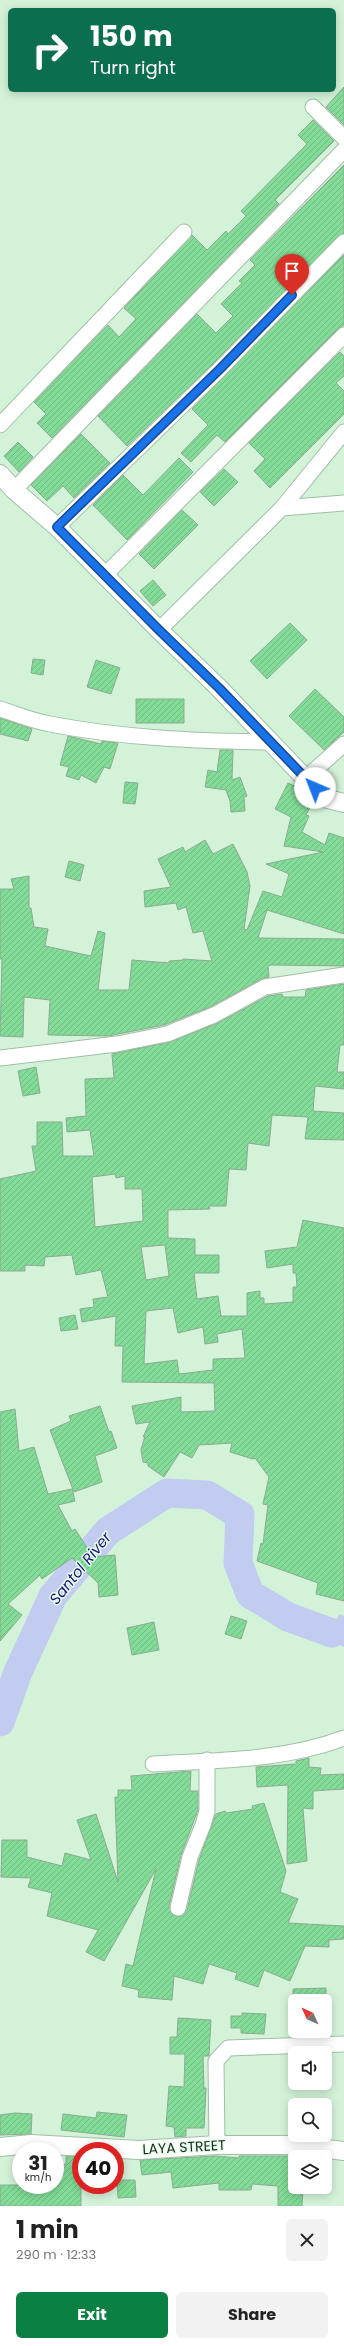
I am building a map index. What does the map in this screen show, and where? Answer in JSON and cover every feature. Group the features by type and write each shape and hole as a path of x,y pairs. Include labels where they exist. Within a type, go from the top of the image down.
{"street":[{"path":"313,107 344,138"},
{"path":"14,490 344,150"},
{"path":"0,425 184,232"},
{"path":"57,527 220,369 344,242"},
{"path":"104,576 344,335"},
{"path":"159,630 282,508 344,432"},
{"path":"0,474 14,490 57,527 104,576 219,688 324,798 344,803"},
{"path":"282,508 344,503"},
{"path":"0,709 49,724 128,735 179,740 269,742"},
{"path":"306,778 344,744"},
{"path":"0,1058 117,1044 167,1034 214,1015 265,987 344,975"},
{"path":"153,1764 251,1758 322,1746 344,1738"},
{"path":"178,1908 190,1857 204,1825 207,1811 207,1760"},
{"path":"217,2145 216,2061 228,2048 344,2044"},
{"name":"LAYA STREET","path":"0,2147 31,2144 139,2150 217,2145 296,2144 344,2151"}],"water":[{"path":"339,1614 344,1616 344,1647 329,1641"}],"building":[{"path":"344,87 344,125 326,107"},
{"path":"313,120 334,141 275,200 279,204 52,438 37,423 46,414 34,402 108,325 119,337 136,319 124,308 192,235 207,250 226,231 228,234 246,216 241,211 307,144 298,135"},
{"path":"344,165 344,233 338,236 214,363 127,446 98,416 197,314 216,333 233,316 221,304 242,283 239,281 255,265 250,260"},
{"path":"344,255 344,325 338,329 225,442 217,435 191,462 181,453 208,425 192,409"},
{"path":"340,352 344,356 344,376 336,383 344,391 344,414 270,488 254,471 265,459 249,443"},
{"path":"81,434 110,463 74,498 63,486 47,501 31,485"},
{"path":"18,442 33,457 19,472 4,456"},
{"path":"179,458 193,472 127,540 93,505 123,475 143,495"},
{"path":"224,469 238,482 214,506 200,492"},
{"path":"182,510 198,525 154,569 139,554"},
{"path":"153,580 166,595 153,606 140,591"},
{"path":"290,623 307,640 267,679 250,661"},
{"path":"33,659 45,660 43,675 31,673"},
{"path":"96,660 120,668 111,694 87,687"},
{"path":"315,689 344,717 344,732 324,750 289,716"},
{"path":"136,699 184,699 184,723 136,723"},
{"path":"0,718 32,729 28,741 0,734"},
{"path":"68,736 101,744 102,741 118,743 110,769 104,767 96,783 81,775 79,780 66,776 69,767 60,765"},
{"path":"220,750 233,750 232,780 240,777 247,796 244,797 245,811 231,812 230,801 226,790 205,787 208,770 217,772"},
{"path":"125,782 138,783 135,804 123,803"},
{"path":"288,783 301,789 313,802 306,815 309,816 302,832 325,845 329,833 344,838 344,934 267,910 258,938 344,939 344,966 271,965 268,966 269,977 261,979 210,1007 164,1025 108,1036 48,1035 50,1000 24,997 23,1037 0,1036 2,959 0,959 0,889 14,889 11,879 29,876 29,908 31,908 34,927 48,929 45,946 91,956 98,931 105,933 98,990 129,990 132,960 169,963 169,961 183,959 212,961 203,931 193,933 186,907 178,910 176,903 145,907 144,891 171,887 158,859 183,847 185,852 205,840 213,854 233,844 247,872 250,886 244,929 247,930 263,891 282,897 289,874 266,864 323,852 284,846 291,817 275,809"},
{"path":"69,861 84,865 80,881 65,877"},
{"path":"344,984 344,1045 340,1045 337,1072 344,1072 344,1089 315,1086 313,1111 344,1113 344,1140 305,1139 308,1117 272,1115 269,1146 248,1143 246,1170 229,1169 226,1206 209,1206 210,1209 168,1210 168,1238 195,1239 195,1255 219,1255 219,1273 194,1273 197,1299 218,1296 221,1316 247,1316 247,1293 260,1291 260,1298 264,1298 264,1304 293,1302 293,1287 297,1287 296,1273 293,1273 293,1264 267,1268 265,1251 297,1247 303,1220 344,1228 344,1601 316,1594 318,1583 257,1561 261,1543 263,1544 268,1505 263,1504 269,1477 255,1458 253,1459 230,1452 232,1443 199,1445 192,1458 180,1452 164,1477 148,1466 148,1463 143,1462 141,1450 145,1436 143,1437 150,1422 136,1424 132,1406 181,1397 181,1412 215,1411 214,1383 122,1382 123,1346 115,1346 116,1316 82,1322 80,1309 94,1307 93,1299 108,1297 101,1270 76,1275 72,1255 45,1257 44,1266 25,1265 25,1271 0,1271 0,1179 36,1171 32,1146 37,1146 37,1122 62,1122 63,1156 94,1156 90,1130 67,1132 66,1118 86,1116 85,1079 114,1078 112,1054 170,1042 218,1023 268,996 282,994 283,997 305,997 306,990","holes":["115,1174 116,1178 125,1176 125,1189 142,1189 143,1221 95,1227 92,1177","165,1245 169,1276 146,1280 141,1247","173,1308 178,1333 203,1327 205,1344 218,1342 217,1334 242,1329 245,1358 213,1359 213,1370 179,1374 177,1360 144,1364 146,1311"]},
{"path":"36,1067 40,1093 23,1096 18,1071"},
{"path":"75,1315 78,1329 61,1331 59,1318"},
{"path":"100,1406 109,1432 111,1431 117,1448 95,1456 102,1482 74,1492 50,1430 71,1421 69,1416"},
{"path":"15,1409 19,1451 34,1447 48,1494 72,1489 75,1501 58,1505 72,1531 75,1529 93,1557 115,1555 118,1595 99,1597 98,1583 72,1558 42,1579 40,1575 8,1604 22,1615 0,1641 0,1412"},
{"path":"231,1616 247,1621 241,1639 225,1634"},
{"path":"154,1622 159,1650 132,1655 127,1628"},
{"path":"309,1758 309,1767 321,1768 320,1775 344,1774 344,1789 313,1791 313,1809 303,1808 307,1861 287,1864 288,1785 257,1787 256,1767 296,1764 296,1761"},
{"path":"191,1771 190,1791 198,1791 198,1810 181,1855 169,1906 172,1914 180,1917 187,1910 199,1860 216,1814 225,1811 226,1813 253,1809 252,1806 264,1803 286,1871 280,1892 298,1899 288,1923 344,1926 344,1939 329,1940 329,1947 305,1946 290,1981 264,1970 258,1987 235,1979 237,1973 209,1964 203,1984 174,1976 172,2000 138,1997 139,1990 122,1986 126,1964 133,1966 156,1869 104,1961 86,1952 98,1930 47,1916 52,1893 28,1887 31,1878 1,1877 2,1840 27,1840 27,1857 62,1866 65,1853 91,1860 77,1820 96,1814 118,1882 115,1797 118,1797 118,1790 132,1790 131,1776"},
{"path":"326,1988 326,1994 293,1994 293,1989"},
{"path":"242,2013 266,2014 264,2034 241,2033 241,2028 231,2028 231,2016 242,2016"},
{"path":"178,2018 211,2020 209,2056 203,2056 204,2088 206,2088 204,2128 186,2128 186,2136 175,2137 174,2127 166,2126 169,2086 184,2087 185,2054 170,2054 170,2037 177,2037"},
{"path":"97,2112 127,2115 124,2137 61,2130 63,2114 96,2118"},
{"path":"15,2113 32,2114 31,2134 0,2135 0,2115"},
{"path":"66,2156 72,2156 72,2194 81,2194 81,2206 0,2206 0,2185 12,2185 12,2194 64,2194 64,2164 66,2164"},
{"path":"215,2156 239,2158 239,2156 288,2156 288,2194 303,2194 302,2206 278,2206 278,2186 252,2184 251,2190 219,2190 219,2183 173,2188 171,2172 142,2175 140,2160"},
{"path":"124,2180 135,2180 136,2197 118,2198 118,2194 124,2194"}],"waterway":[{"name":"Santol River","path":"0,1722 18,1672 53,1596 108,1531 167,1493 207,1495 240,1515 238,1563 250,1594 288,1617 332,1633"}],"route":[{"path":"292,295 220,369 57,527 104,576 219,688 269,742 315,788"}]}
